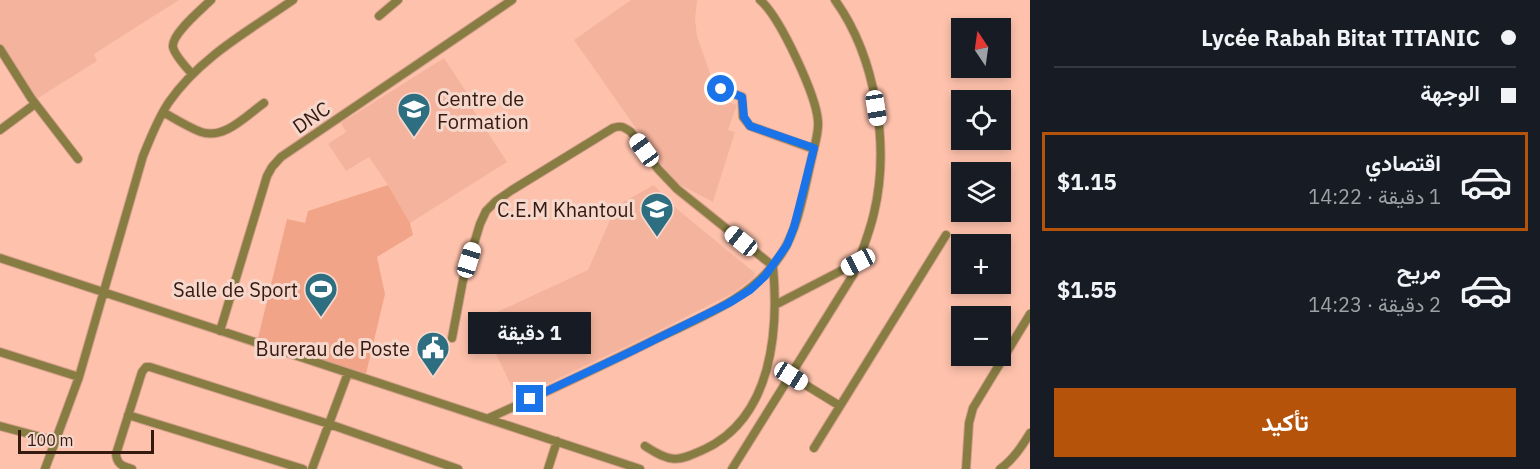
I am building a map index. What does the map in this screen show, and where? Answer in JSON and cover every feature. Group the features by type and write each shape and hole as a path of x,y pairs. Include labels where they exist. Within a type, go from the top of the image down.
{"street":[{"path":"192,74 174,50 173,43 181,30 211,0"},
{"path":"45,469 79,377 143,156 155,126 192,74 212,57 293,0"},
{"path":"379,16 398,0"},
{"name":"DNC","path":"220,331 267,176 272,167 281,157 512,0"},
{"path":"489,418 729,303 750,290 765,276 787,245 794,227 818,128 815,106 796,58 768,7 760,0"},
{"path":"732,469 853,275 874,212 878,190 880,151 874,95 857,40 835,0"},
{"path":"0,49 35,104 78,159"},
{"path":"721,89 742,97 744,117 750,126 814,148"},
{"path":"163,112 200,131 218,134 264,103"},
{"path":"0,130 35,104"},
{"path":"453,338 463,280 486,211 512,190 613,128 622,126 630,132 658,169 677,189 773,266 775,305 770,357 764,380 738,425 718,441 683,458 668,459 645,446"},
{"path":"814,448 946,235"},
{"path":"0,258 640,469"},
{"path":"775,305 858,262"},
{"path":"966,469 969,423 973,408 1030,314"},
{"path":"0,352 79,377"},
{"path":"132,469 121,465 116,459 116,454 142,372 146,367 150,367 329,424 458,469"},
{"path":"312,469 348,373"},
{"path":"791,376 840,406"},
{"path":"128,415 303,469"},
{"path":"0,426 56,441"},
{"path":"1000,469 1022,446 1030,433"},
{"path":"548,469 556,441"}],"shaded area":[{"path":"0,0 179,0 94,54 97,61 35,100 0,45"},
{"path":"631,0 697,0 695,19 697,36 719,99 737,105 728,130 735,132 713,202 673,181 574,40"},
{"name":"Centre de Formation","path":"444,58 475,105 472,108 507,162 410,223 369,157 346,171 328,144 346,132 341,123"},
{"name":"Salle de Sport","path":"388,185 410,223 413,235 377,257 385,294 365,378 257,342 287,219 305,223 308,211"},
{"name":"C.E.M Khantoul","path":"654,185 671,204 755,273 753,278 733,293 517,398 480,320 588,270 616,206"}],"place":[{"name":"Centre de Formation","path":"414,138"},
{"name":"C.E.M Khantoul","path":"657,238"},
{"name":"Salle de Sport","path":"321,318"},
{"name":"Burerau de Poste","path":"433,377"}],"route":[{"path":"530,399 729,303 750,290 781,256 794,227 814,148 750,126 742,111 742,97 721,89"}]}
